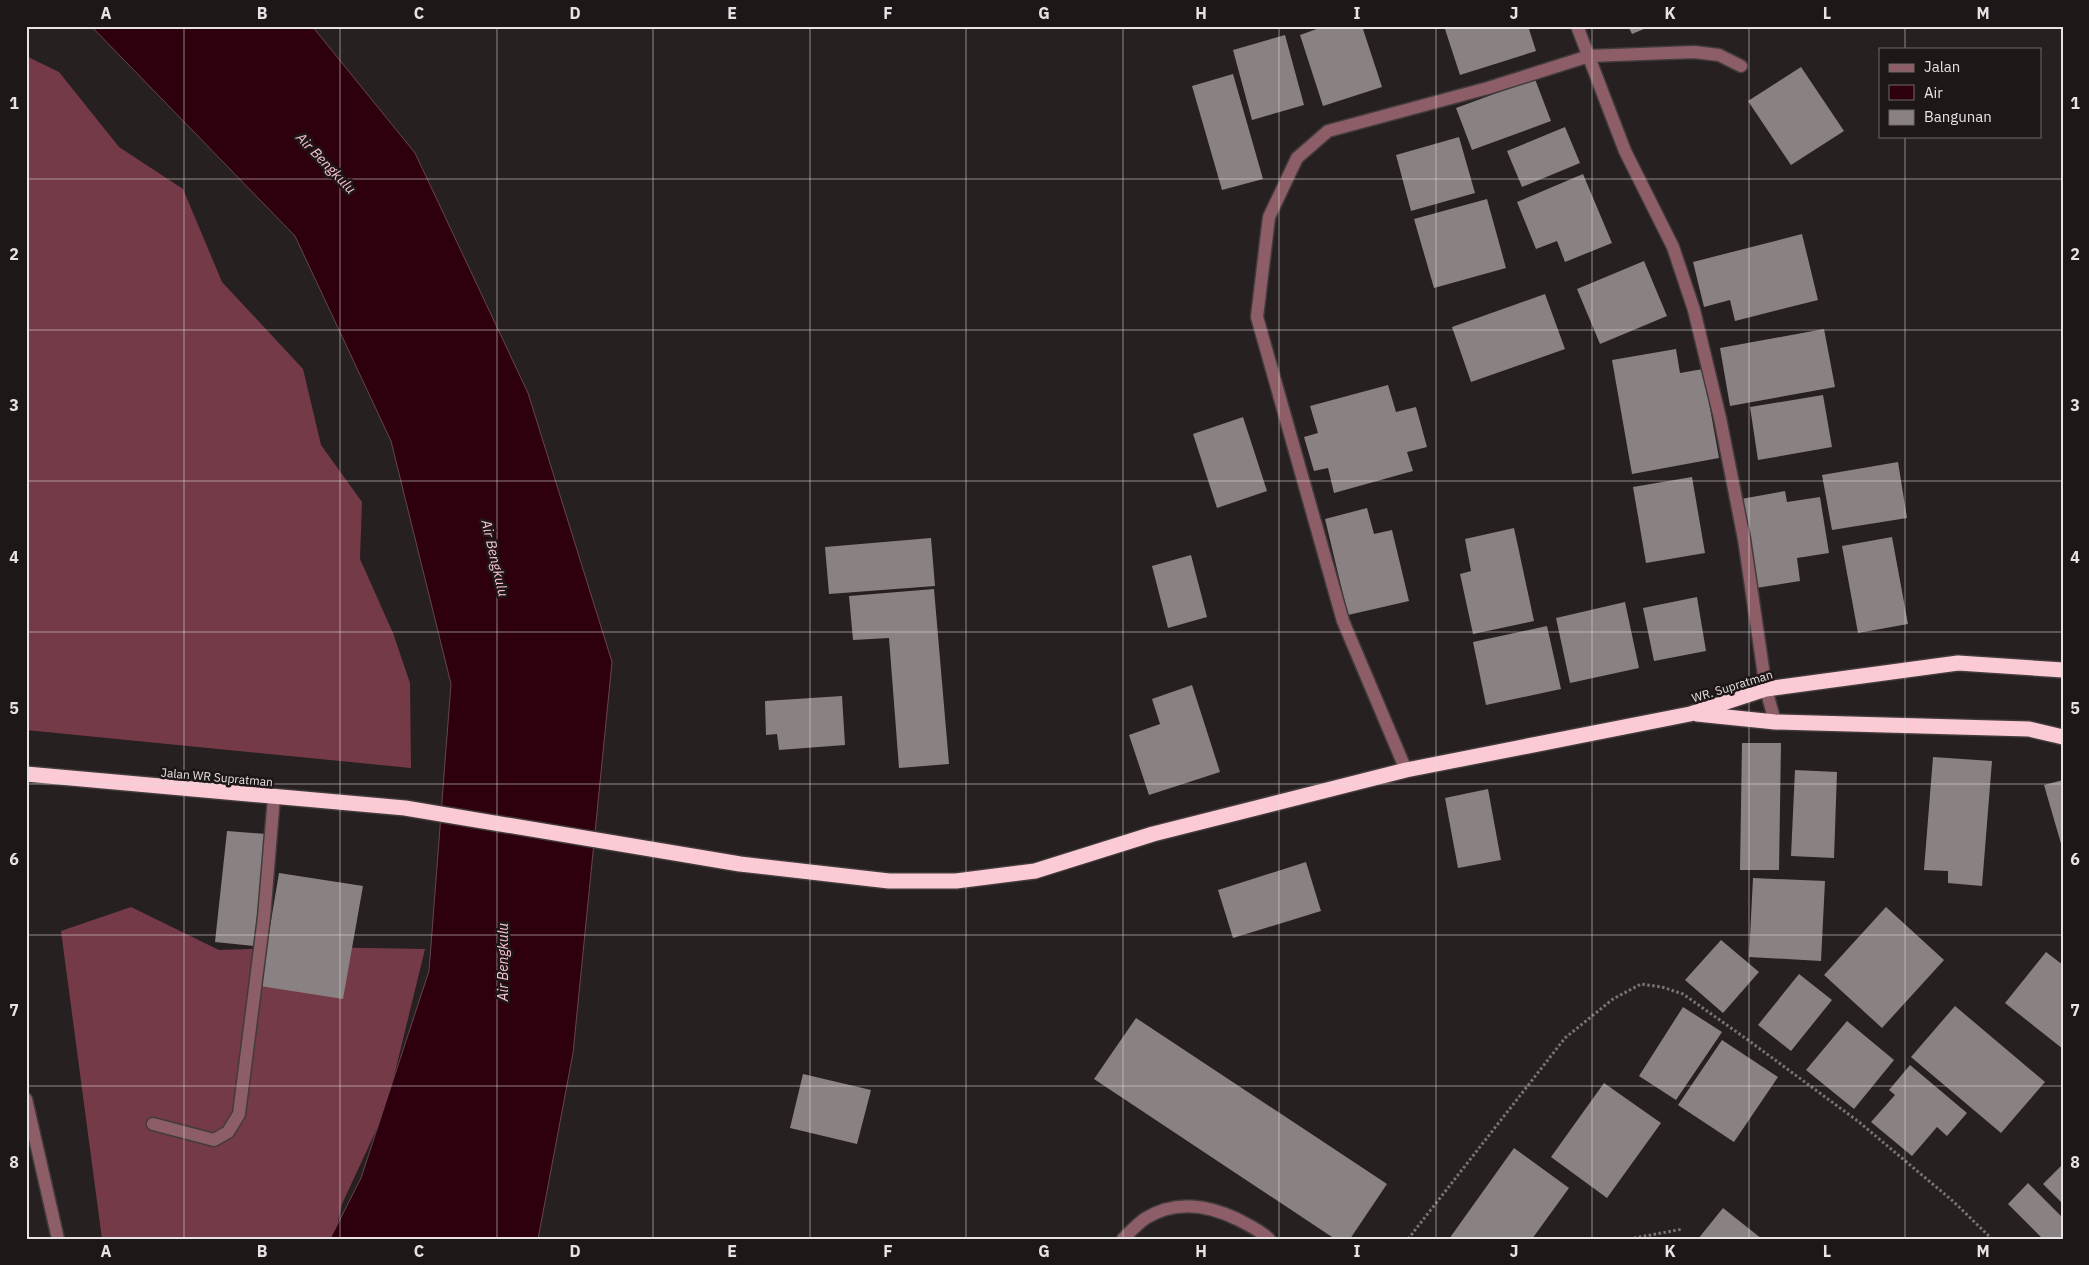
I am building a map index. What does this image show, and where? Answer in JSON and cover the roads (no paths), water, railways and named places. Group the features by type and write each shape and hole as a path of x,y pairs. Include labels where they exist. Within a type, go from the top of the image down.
{"highway":[{"name":"WR. Supratman","path":"1690,714 1766,689 1958,663 2063,670"},
{"name":"WR. Supratman","path":"1690,714 1775,722 2029,729 2063,737"},
{"name":"Jalan WR Supratman","path":"26,774 405,808 740,864 890,881 956,882 1036,871 1153,834 1406,770 1690,714"}],"street":[{"path":"1577,26 1625,151 1673,247 1694,310 1720,418 1744,539 1766,689 1775,722"},
{"path":"1406,770 1343,621 1257,317 1269,217 1297,158 1328,130 1488,88 1589,56 1694,52 1719,56 1741,66"},
{"path":"153,1124 214,1140 228,1132 239,1114 264,917 274,797"},
{"path":"26,1099 58,1239"},
{"path":"1123,1239 1145,1218 1166,1209 1194,1206 1217,1210 1263,1232 1269,1239"}],"water":[{"name":"Air Bengkulu","path":"91,26 312,26 415,153 528,393 612,662 573,1053 538,1239 330,1239 361,1178 429,971 451,684 391,441 295,236"}]}
